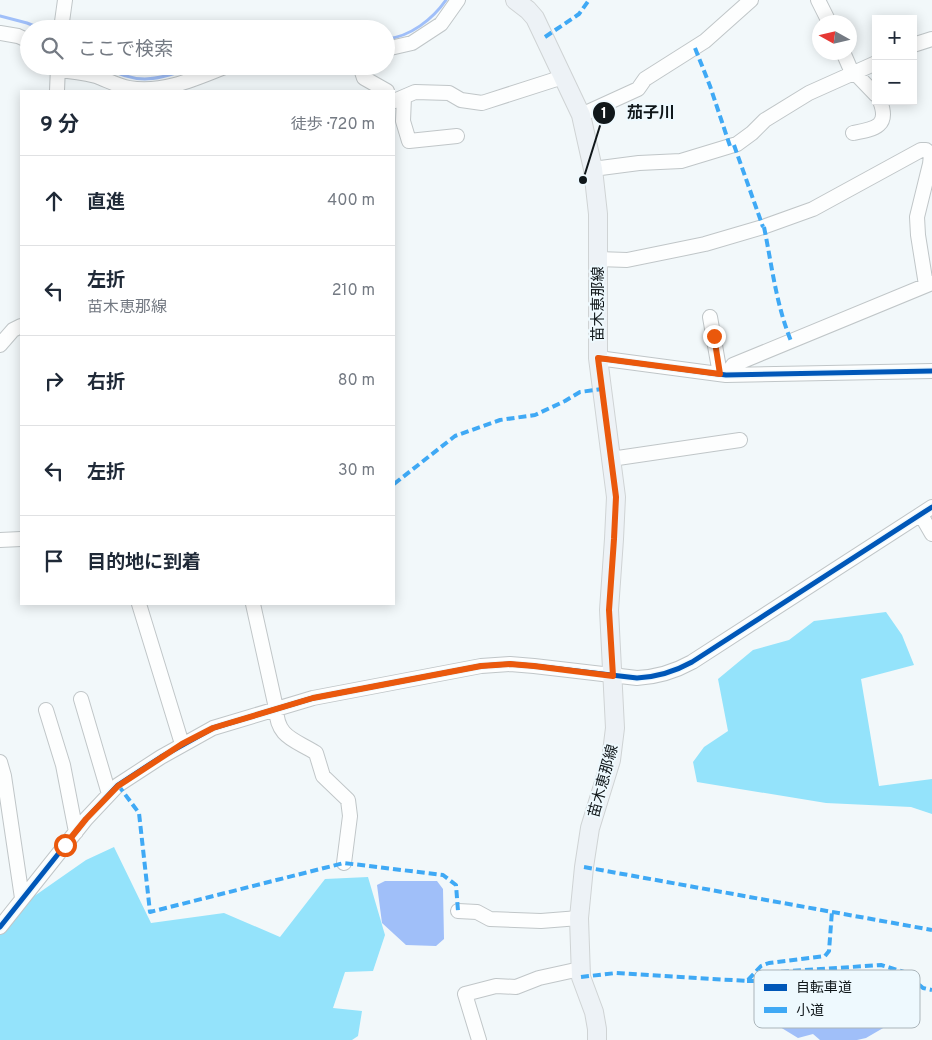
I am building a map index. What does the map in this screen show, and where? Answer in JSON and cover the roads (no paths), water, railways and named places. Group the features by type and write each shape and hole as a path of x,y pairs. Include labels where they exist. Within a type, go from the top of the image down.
{"main road":[{"name":"苗木恵那線","path":"515,0 535,18 581,115 593,168 598,214 598,358 616,497 609,610 615,728 613,752 590,828 579,918 581,977 594,1012 597,1040"}],"street":[{"path":"62,20 65,0"},
{"path":"395,47 412,43 441,24 458,0"},
{"path":"581,115 638,89 644,79 705,41 751,0"},
{"path":"818,0 826,15"},
{"path":"0,33 20,37"},
{"path":"917,44 932,39"},
{"path":"846,60 850,68 872,90"},
{"path":"593,168 682,161 737,144 772,115 809,93 872,65"},
{"path":"57,90 58,75"},
{"path":"89,75 120,88 139,89 167,86 204,75"},
{"path":"363,75 364,78 385,90"},
{"path":"457,136 409,141 399,99 415,92 448,93 461,100 482,103 563,77"},
{"path":"853,133 875,128 884,119 881,105"},
{"path":"598,259 627,260 705,244 763,227 813,209 921,150 926,150 931,155 931,164 917,217 929,284 733,365 723,375"},
{"path":"710,317 723,375"},
{"path":"0,344 13,330 20,326"},
{"path":"598,358 723,375 932,371"},
{"path":"611,459 740,440"},
{"path":"0,927 109,794 118,786 182,744 213,728 313,698 481,666 526,665 613,676 651,678 685,666 927,511 932,534"},
{"path":"0,540 20,539"},
{"path":"139,605 182,744"},
{"path":"253,605 276,708 277,722 285,734 316,753 323,776 348,800 350,816 344,863"},
{"path":"81,699 109,794"},
{"path":"46,710 63,765 76,832"},
{"path":"1,772 22,898"},
{"path":"458,911 478,912 490,919 541,921 579,918"},
{"path":"480,1040 465,994 496,986 516,987 539,978 580,968"}],"waterway":[{"path":"395,38 420,26 435,14 446,0"},
{"path":"0,16 20,21"},
{"path":"122,75 138,79 167,75"}],"place":[{"name":"茄子川","path":"583,180"}]}
